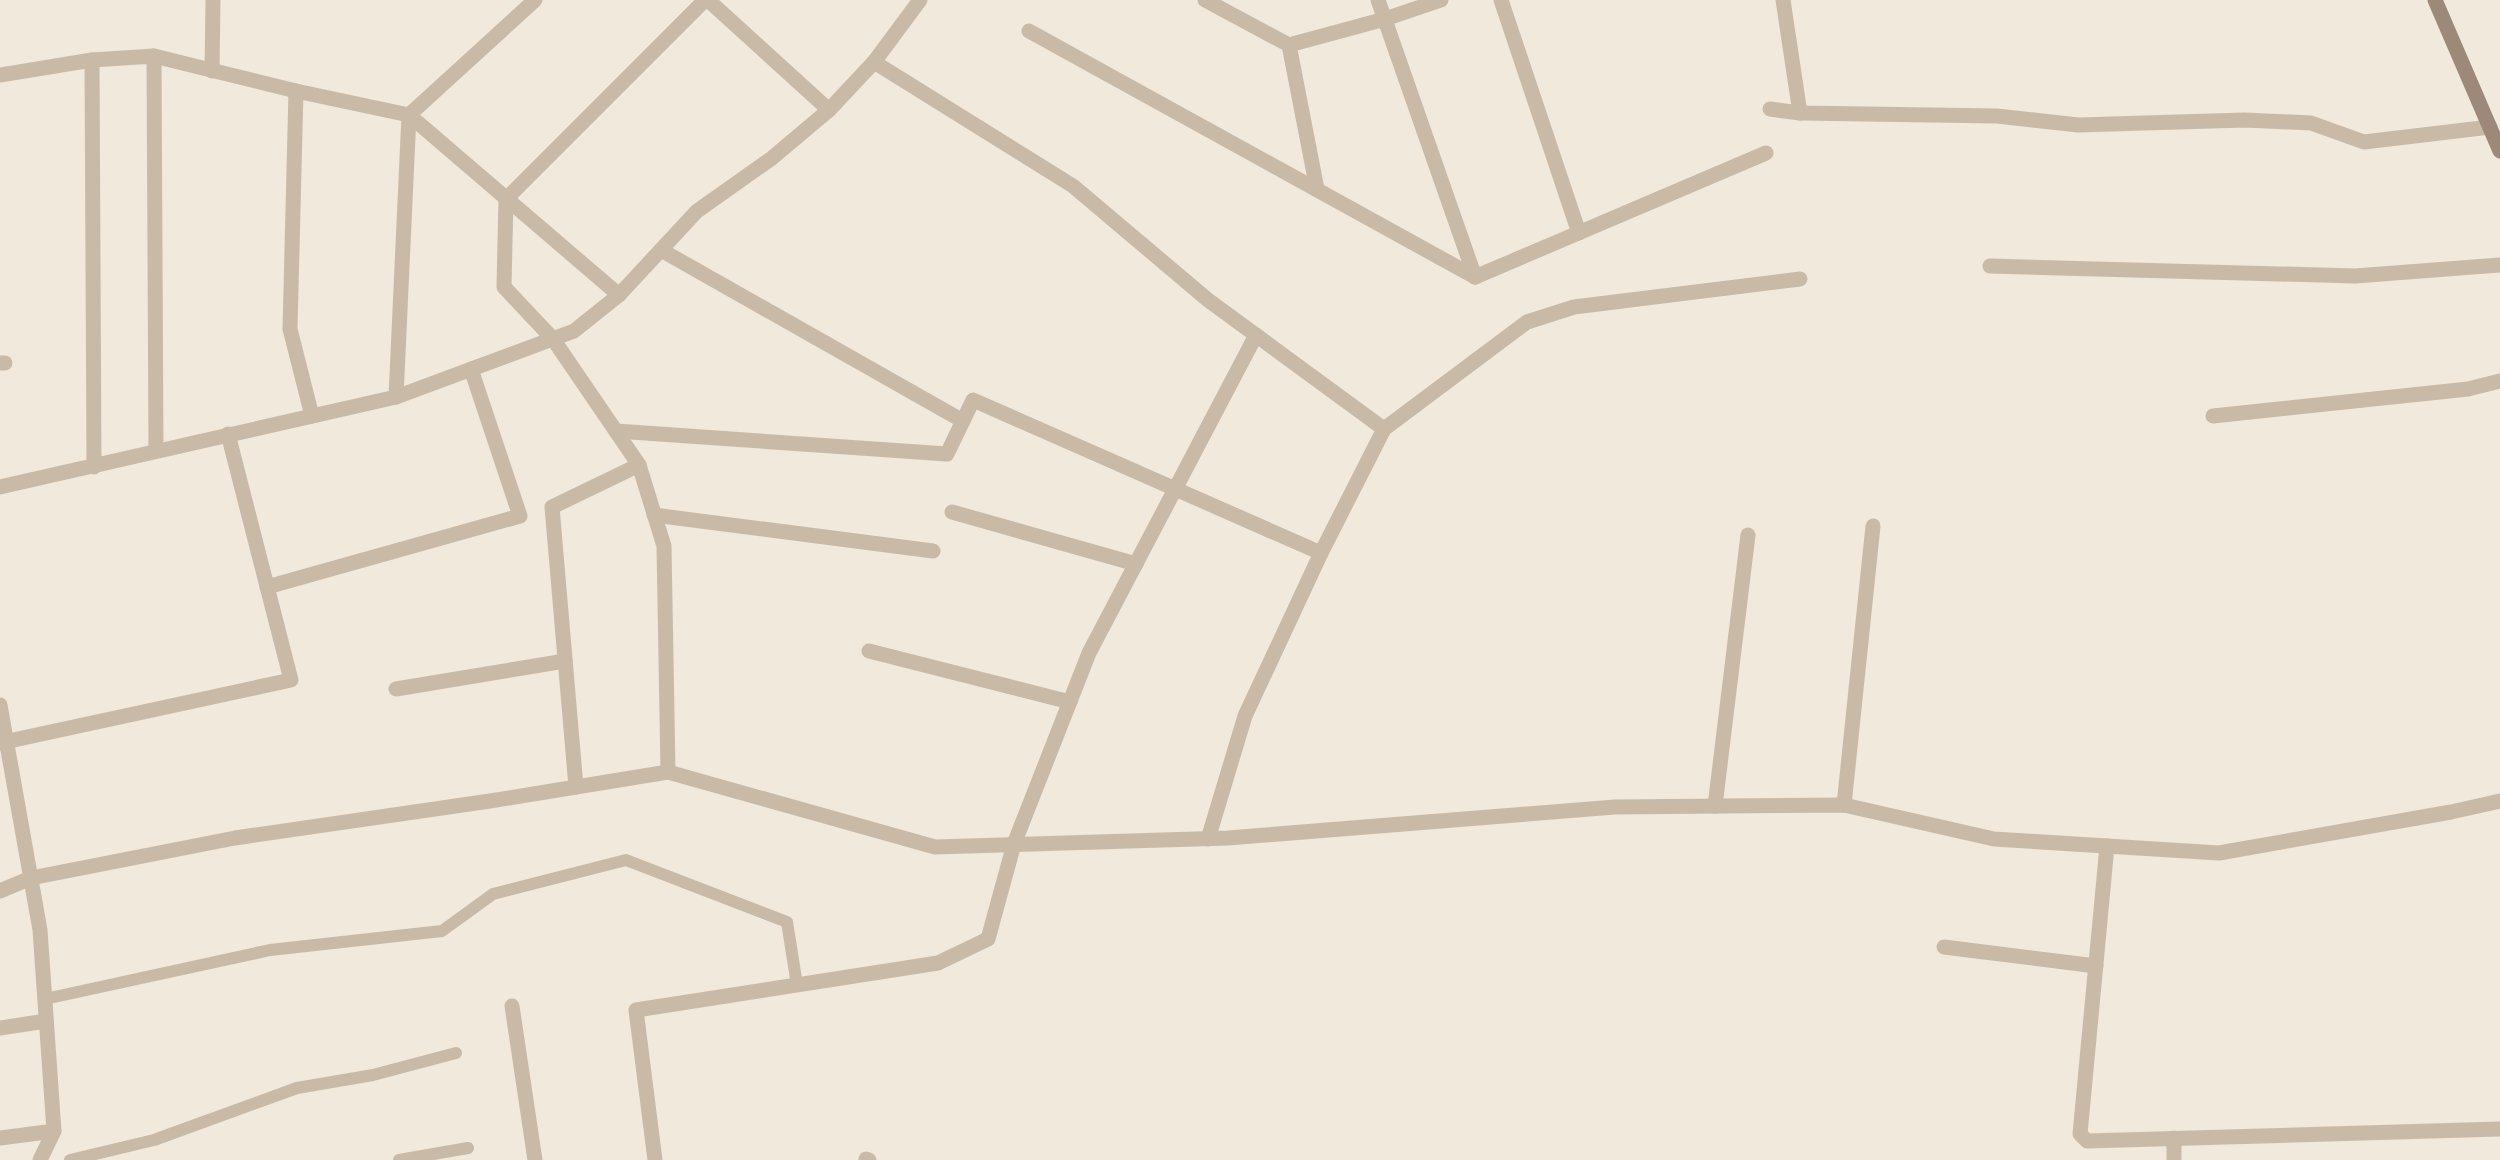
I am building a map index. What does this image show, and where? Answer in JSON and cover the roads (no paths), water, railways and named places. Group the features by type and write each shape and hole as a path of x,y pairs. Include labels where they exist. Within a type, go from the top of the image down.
{"street":[{"path":"213,0 213,71"},
{"path":"396,397 409,115 535,0"},
{"path":"668,772 664,546 639,465 553,339 504,287 506,199 706,0 828,110"},
{"path":"0,487 396,397 574,330 619,296 697,211 772,158 828,110 874,62 920,0"},
{"path":"1205,0 1289,45 1385,19 1441,0"},
{"path":"1378,0 1475,277"},
{"path":"1501,0 1579,233"},
{"path":"1783,0 1800,113"},
{"path":"2435,0 2500,151"},
{"path":"1029,31 1475,277"},
{"path":"1289,45 1317,189"},
{"path":"154,56 156,450"},
{"path":"0,75 92,60 154,56 297,91 409,115 619,296"},
{"path":"92,60 94,467"},
{"path":"874,62 1073,186 1208,300 1384,429"},
{"path":"297,91 290,329 312,416"},
{"path":"1770,109 1800,113 1997,116 2078,125 2246,120 2312,123 2364,142 2490,127"},
{"path":"1475,277 1766,153"},
{"path":"661,250 963,421"},
{"path":"1990,266 2355,276 2500,265"},
{"path":"1208,839 1245,716 1321,553 1384,429 1527,322 1574,307 1800,279"},
{"path":"655,1160 636,1010 938,963 988,939 1014,844 1089,653 1256,335"},
{"path":"267,587 520,516 471,369"},
{"path":"2213,416 2468,389 2500,381"},
{"path":"616,431 947,453 973,400 1321,553"},
{"path":"3,743 291,680 228,434"},
{"path":"576,787 552,507 639,465"},
{"path":"952,512 1136,564"},
{"path":"654,515 933,551"},
{"path":"1844,806 1873,526"},
{"path":"1715,806 1748,535"},
{"path":"869,651 1070,702"},
{"path":"396,689 565,661"},
{"path":"0,705 3,743 40,930 54,1131 40,1160"},
{"path":"0,891 31,878 235,838 668,772 935,847 1208,839 1615,807 1844,806 1994,839 2218,853 2451,812 2500,801"},
{"path":"2107,846 2080,1134 2087,1141 2500,1129"},
{"path":"1944,947 2096,966"},
{"path":"512,1006 535,1160"},
{"path":"0,1028 46,1021"},
{"path":"0,1138 54,1131"},
{"path":"2174,1138 2174,1160"}],"lane":[{"path":"45,999 270,950 442,931 493,894 626,860 787,922 797,986"},
{"path":"70,1160 154,1140 297,1088 374,1075 456,1053"},
{"path":"399,1160 468,1148"}]}
